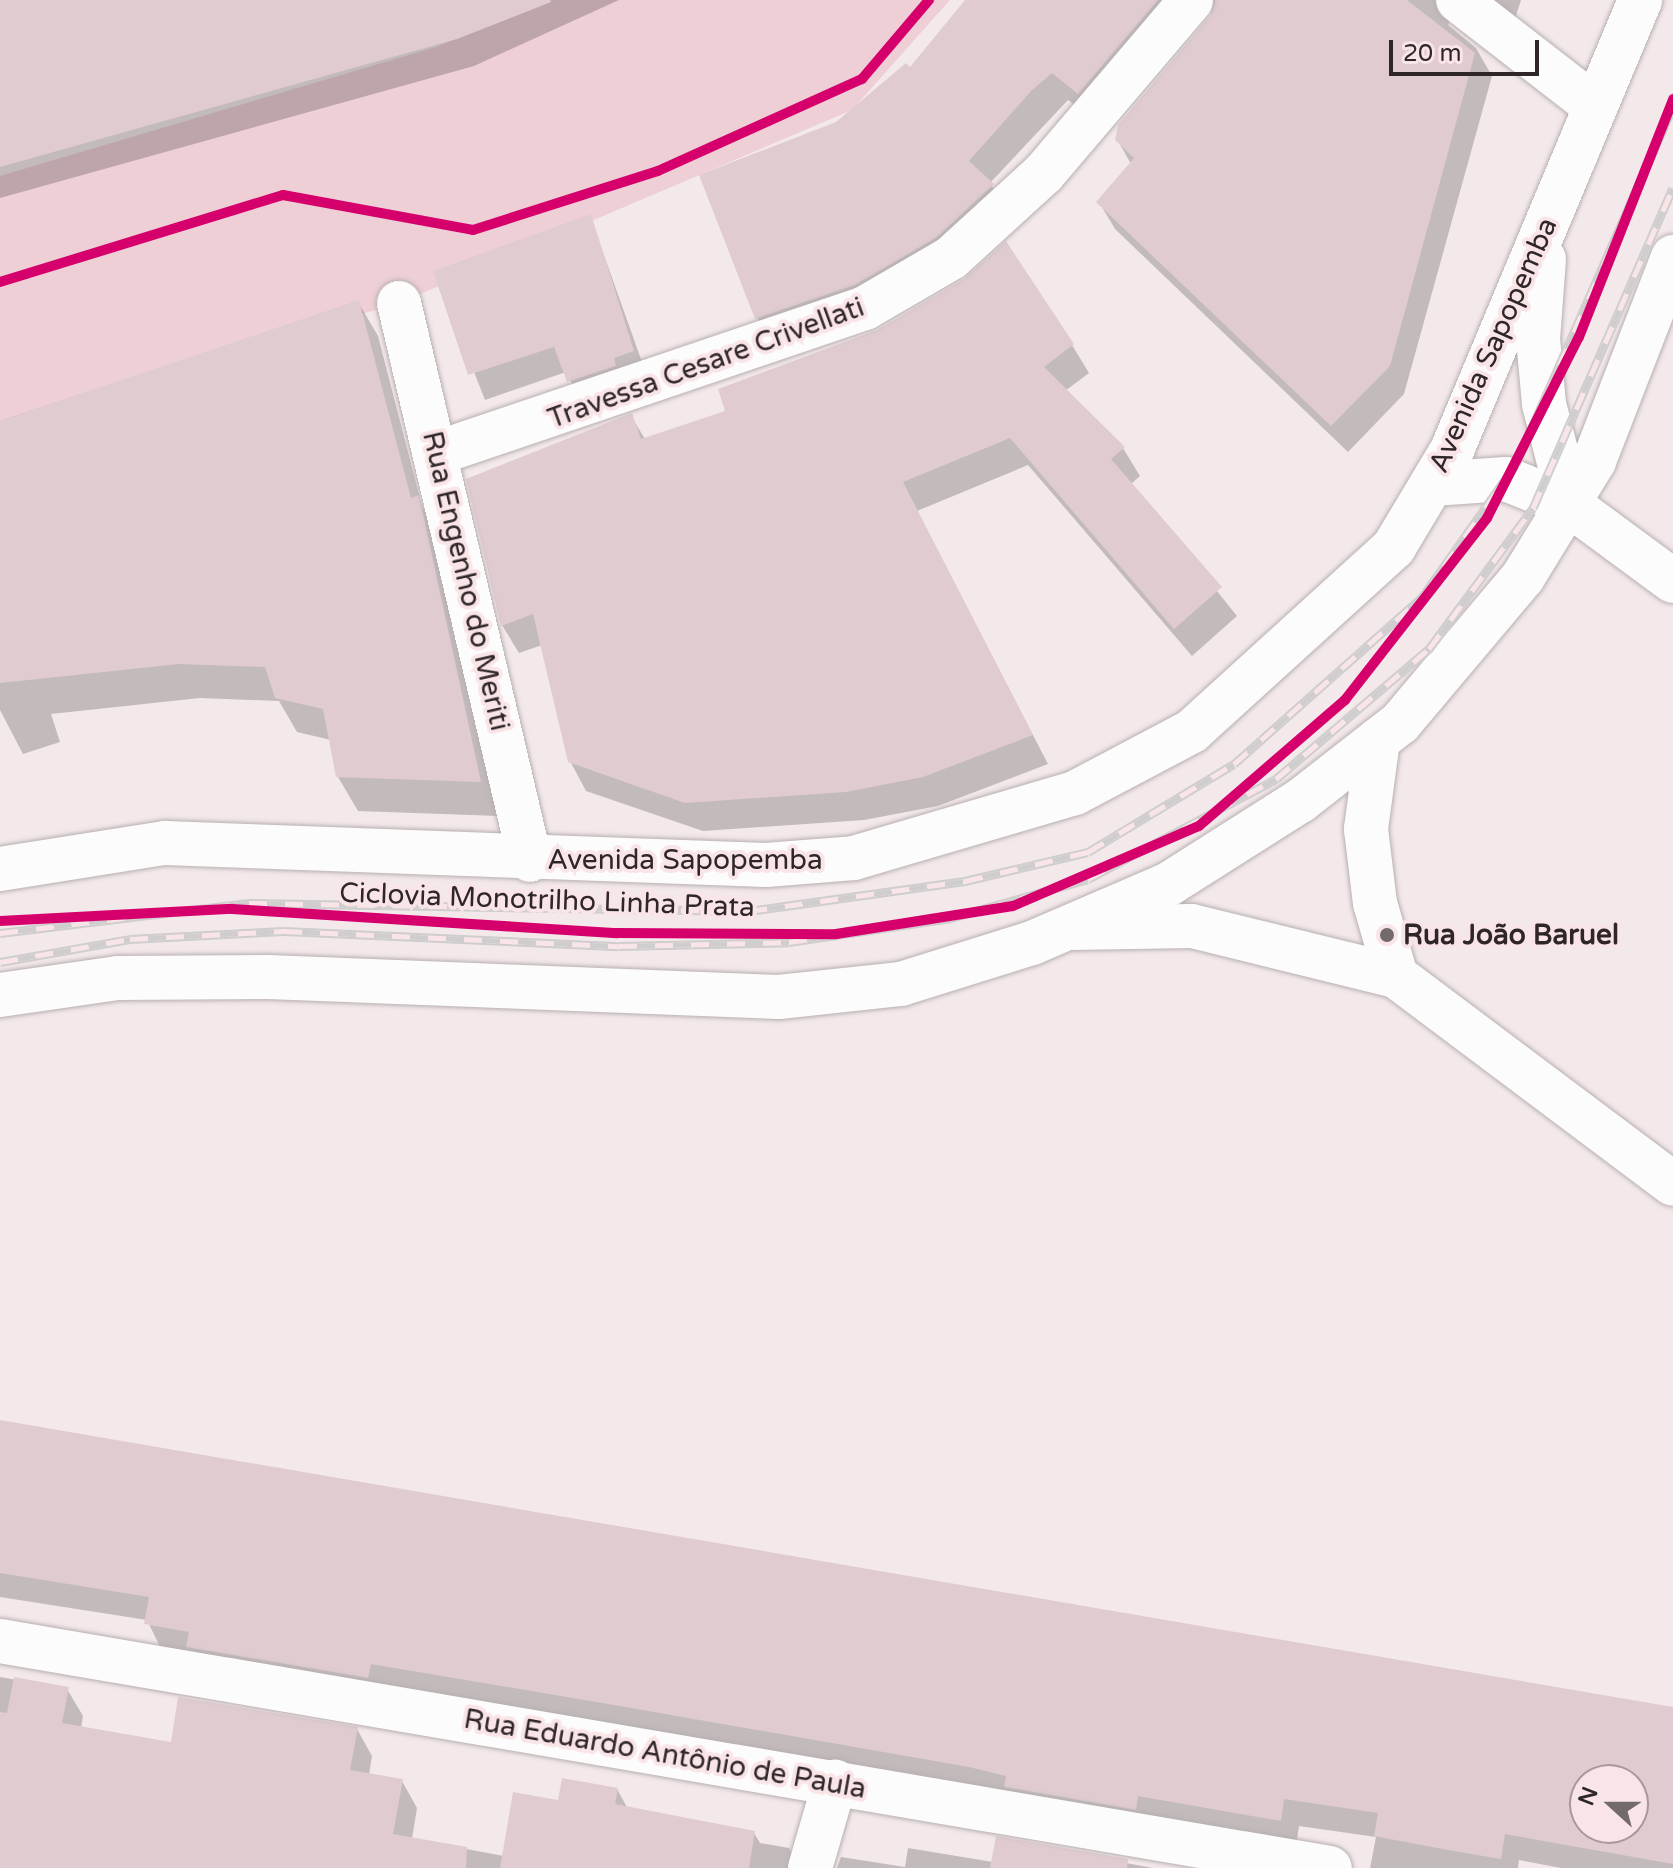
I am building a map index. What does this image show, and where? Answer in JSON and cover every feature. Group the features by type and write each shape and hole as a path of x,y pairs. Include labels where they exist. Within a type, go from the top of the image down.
{"main road":[{"name":"Travessa Cesare Crivellati","path":"437,453 533,426 865,308 951,258 1044,173 1191,0"},
{"path":"1458,0 1592,104"},
{"name":"Avenida Sapopemba","path":"0,869 165,843 530,860 766,865 854,858 1075,793 1192,731 1307,633 1394,547 1432,484 1554,206 1592,104 1640,0"},
{"path":"1554,206 1538,338 1546,416 1570,505"},
{"path":"0,995 118,978 268,977 779,997 901,984 1069,928 1169,884 1300,801 1378,740 1523,577 1570,505 1673,257"},
{"name":"Rua Engenho do Meriti","path":"399,303 437,453 530,860"},
{"path":"1432,484 1506,479 1570,505 1673,581"},
{"path":"1378,740 1366,829 1375,903 1396,976"},
{"path":"1069,928 1192,926 1396,976 1673,1184"},
{"name":"Rua Eduardo Antônio de Paula","path":"0,1641 1330,1868"},
{"path":"810,1868 835,1782"}],"shaded area":[{"path":"552,0 950,0 852,110 399,303 0,421 0,176 436,47"}],"building":[{"path":"0,0 551,2 457,39 0,167"},
{"path":"965,0 1158,0 1078,94 1052,73 1031,91 969,161 994,184 936,238 855,285 755,319 699,175 836,122 906,63 910,67"},
{"path":"1215,0 1407,0 1475,53 1390,366 1331,426 1096,202 1134,158 1115,140 1118,125 1210,16"},
{"path":"591,214 634,351 614,358 616,366 567,382 554,347 468,375 433,271"},
{"path":"1006,241 1074,344 1044,367 1125,447 1111,459 1222,587 1174,629 1010,438 903,482 1033,735 923,777 846,792 685,803 568,762 533,614 501,626 466,479 632,413 641,439 725,411 718,389 877,330 964,279"},
{"path":"359,300 411,498 419,495 481,782 336,777 323,709 275,698 265,667 179,664 0,683 0,421"},
{"path":"0,1420 1673,1707 1673,1864 1505,1834 1501,1859 1374,1836 1378,1813 1284,1799 1281,1821 1138,1796 1136,1810 1004,1787 1006,1776 969,1767 614,1705 371,1664 368,1678 186,1647 189,1632 144,1624 149,1597 0,1573"},
{"path":"14,1677 69,1687 62,1723 171,1742 178,1697 358,1727 350,1770 403,1779 393,1834 467,1847 466,1868 0,1868 0,1712 7,1713"},
{"path":"562,1778 618,1788 615,1804 755,1831 749,1868 500,1868 513,1792 558,1800"},
{"path":"996,1836 1128,1859 1127,1868 990,1868"}],"railway":[{"path":"0,933 249,903 749,911 965,881 1088,852 1234,764 1423,596 1516,464 1673,106"},
{"path":"0,962 130,939 284,931 619,946 789,942 951,918 1088,879 1276,779 1429,649 1533,508 1673,188"}],"cycle path":[{"path":"0,282 283,195 473,230 658,171 862,79 929,0"},
{"name":"Ciclovia Monotrilho Linha Prata","path":"0,921 232,909 617,933 836,934 1013,906 1199,826 1345,700 1487,518 1579,337 1673,99"}],"place":[{"name":"Rua João Baruel","path":"1387,935"}]}
